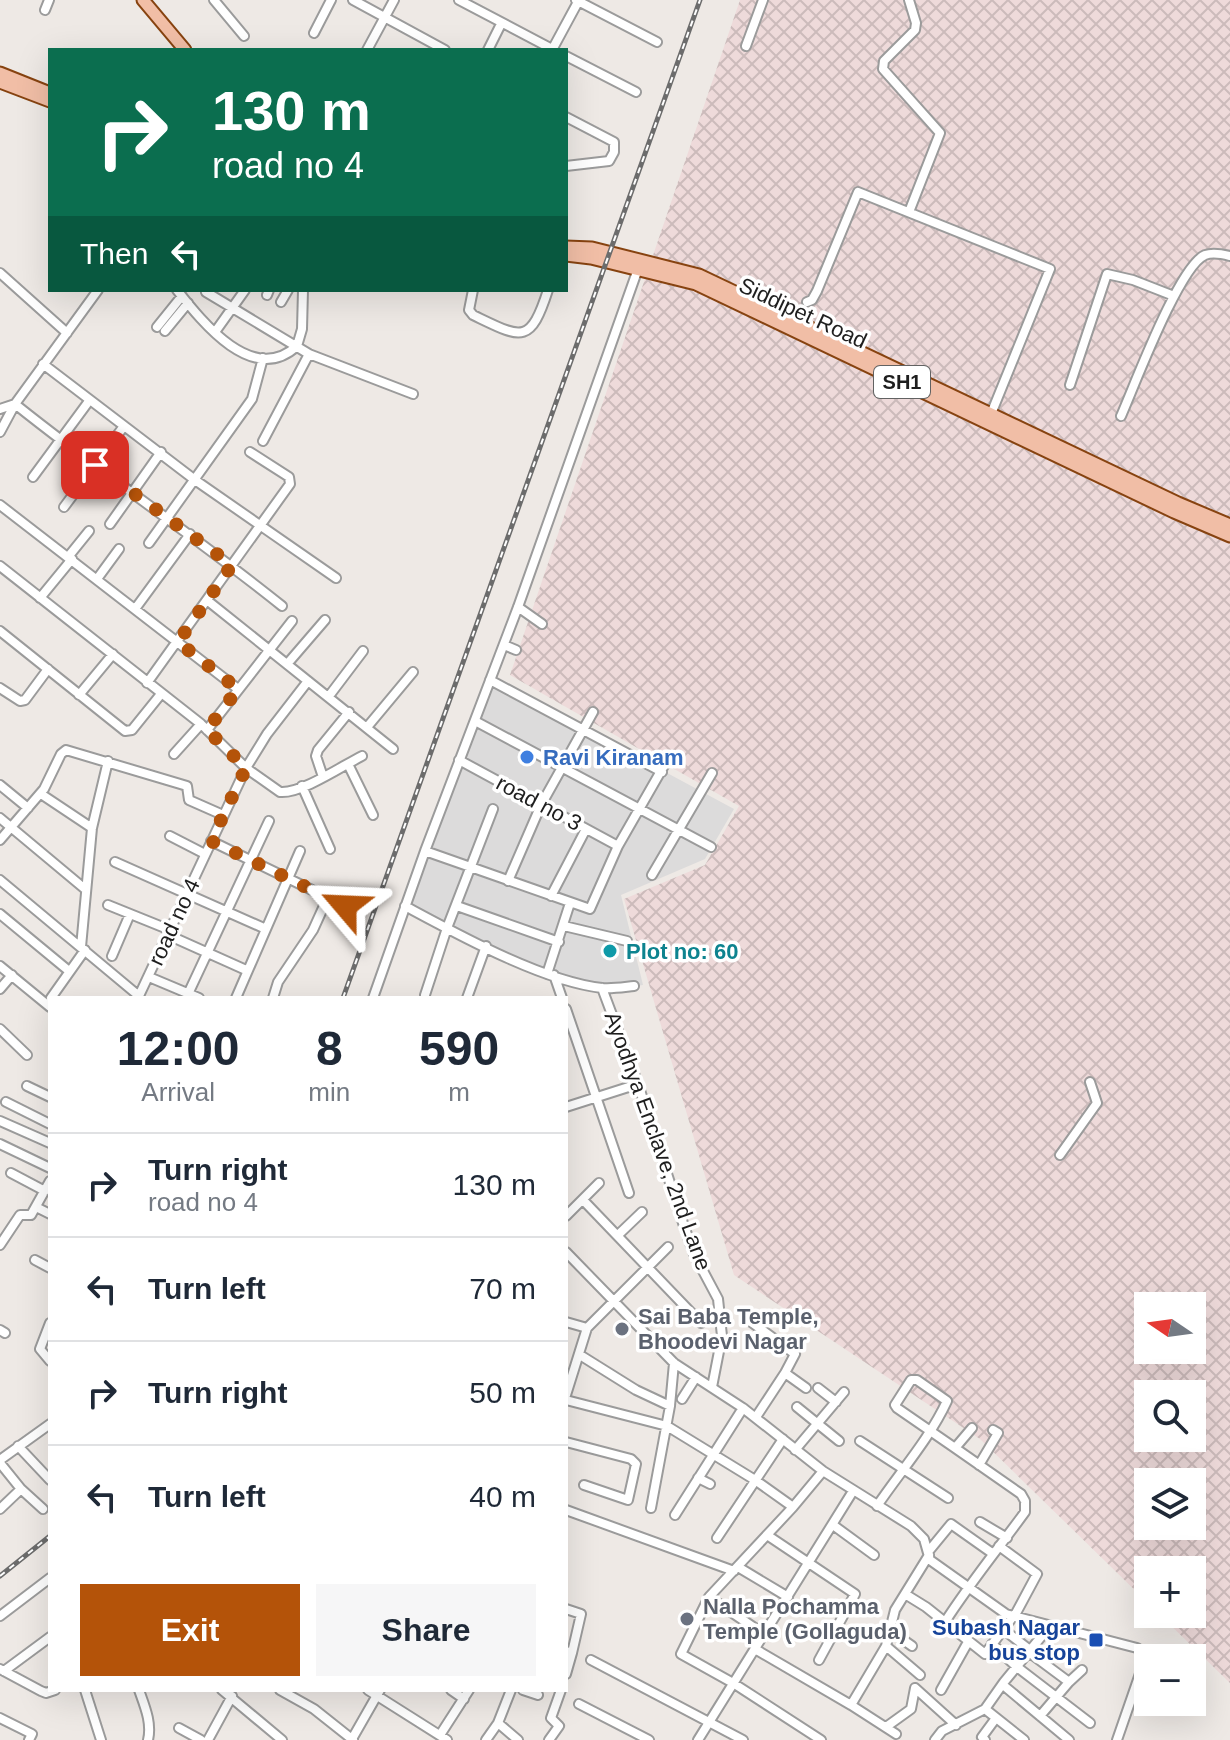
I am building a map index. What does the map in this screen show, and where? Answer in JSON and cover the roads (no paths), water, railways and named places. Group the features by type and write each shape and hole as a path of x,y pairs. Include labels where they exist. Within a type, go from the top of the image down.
{"main road":[{"path":"147,1 183,48"},
{"path":"0,73 48,92"},
{"path":"0,82 48,100"},
{"name":"Siddipet Road","path":"568,247 592,248 696,284 1230,536"},
{"name":"Siddipet Road","path":"568,255 699,275 1230,525"}],"street":[{"path":"45,10 49,0"},
{"path":"214,0 244,36"},
{"path":"314,33 331,0"},
{"path":"353,0 430,46"},
{"path":"368,48 394,0"},
{"path":"459,0 549,48"},
{"path":"554,48 578,0 657,42"},
{"path":"746,46 763,0"},
{"path":"909,0 915,30 884,61 883,69 940,133 909,212"},
{"path":"489,48 501,24"},
{"path":"568,57 636,92"},
{"path":"568,118 614,142 615,146 609,161 568,166"},
{"path":"807,302 817,291 858,192 1050,269 991,414"},
{"path":"1121,416 1174,296 1203,256 1214,253 1230,256"},
{"path":"374,996 518,607 639,265"},
{"path":"0,273 67,333"},
{"path":"1070,385 1107,274 1115,274 1174,296"},
{"path":"0,432 15,404 97,292"},
{"path":"206,292 309,354 413,394"},
{"path":"215,332 244,292"},
{"path":"281,302 287,292"},
{"path":"161,329 182,296 215,332 247,357 279,357 297,346 302,329 303,292"},
{"path":"473,292 469,310 473,315 512,332 522,333 539,320 547,292"},
{"path":"263,441 309,354"},
{"path":"149,543 255,393 263,358"},
{"path":"43,364 195,480 336,578"},
{"path":"33,477 89,401"},
{"path":"0,409 15,404"},
{"path":"15,404 232,565 282,606"},
{"path":"64,507 124,426"},
{"path":"110,524 161,452"},
{"path":"147,683 208,601 290,481 250,452"},
{"path":"0,505 238,689"},
{"path":"40,598 89,531"},
{"path":"135,609 190,534"},
{"path":"97,579 119,549"},
{"path":"2,571 113,654 204,727 246,768 280,792 323,777 362,756"},
{"path":"208,601 393,749"},
{"path":"518,607 542,624"},
{"path":"288,663 325,620"},
{"path":"174,754 204,727 238,689 292,621"},
{"path":"0,631 129,732 161,694"},
{"path":"504,645 516,650"},
{"path":"329,696 363,651"},
{"path":"79,695 113,654"},
{"path":"0,688 20,701 25,700 48,669"},
{"path":"368,726 413,672"},
{"path":"490,680 662,772"},
{"name":"road no 4","path":"139,996 246,768 267,734 308,681"},
{"path":"323,777 316,756 318,750 349,712"},
{"path":"508,881 541,805 593,712"},
{"path":"475,721 711,847"},
{"path":"0,840 41,794 66,750 187,786 189,800 223,815"},
{"path":"425,851 590,909 618,846 669,757"},
{"name":"road no 3","path":"459,760 618,846"},
{"path":"53,996 83,948 85,889 92,828 108,761"},
{"path":"348,764 373,815"},
{"path":"652,875 712,773"},
{"path":"0,785 28,808"},
{"path":"302,786 330,849"},
{"path":"41,794 92,828"},
{"path":"425,995 493,809"},
{"path":"0,818 85,889"},
{"path":"188,994 269,821"},
{"path":"551,896 586,829"},
{"path":"170,836 205,854"},
{"path":"211,841 345,906"},
{"path":"237,996 300,851"},
{"path":"115,862 266,929"},
{"path":"0,880 137,996"},
{"path":"274,996 278,982 313,930 328,897"},
{"path":"561,996 551,974 570,903"},
{"path":"108,905 246,970"},
{"path":"405,906 551,974 602,988 634,986"},
{"path":"457,906 559,942"},
{"path":"0,914 69,971"},
{"path":"112,956 130,914"},
{"path":"564,926 627,941"},
{"path":"468,996 486,946"},
{"path":"0,966 48,1001"},
{"path":"0,989 12,975"},
{"path":"149,977 194,996"},
{"name":"Ayodhya Enclave, 2nd Lane","path":"602,988 638,1084 694,1254 718,1299 722,1336 712,1387"},
{"path":"568,1015 629,1193"},
{"path":"0,1029 27,1055"},
{"path":"1060,1155 1097,1103 1090,1082"},
{"path":"568,1106 638,1084"},
{"path":"27,1086 48,1096"},
{"path":"6,1102 48,1123"},
{"path":"0,1121 48,1142"},
{"path":"0,1144 48,1167"},
{"path":"11,1173 45,1191"},
{"path":"568,1214 599,1183"},
{"path":"1,1242 20,1215 29,1216 48,1185"},
{"path":"583,1200 701,1323"},
{"path":"36,1207 48,1213"},
{"path":"618,1235 642,1212"},
{"path":"568,1388 587,1328 668,1247"},
{"path":"568,1254 674,1363 756,1417 823,1471 919,1533 930,1560 967,1588 1006,1614 1130,1645 1142,1652 1143,1665 1117,1740"},
{"path":"35,1260 48,1267"},
{"path":"747,1319 795,1354 756,1417"},
{"path":"568,1323 587,1328"},
{"path":"48,1328 40,1349 48,1359"},
{"path":"580,1355 636,1390 670,1406"},
{"path":"651,1508 667,1426 674,1363"},
{"path":"785,1373 806,1388"},
{"path":"682,1399 696,1377"},
{"path":"877,1506 930,1430 947,1401 917,1380 911,1380 895,1405 930,1430 955,1448 979,1465 1021,1494 1025,1501 1025,1512 945,1622"},
{"path":"818,1388 836,1402"},
{"path":"795,1450 844,1392"},
{"path":"568,1395 667,1426 793,1507"},
{"path":"797,1407 839,1441"},
{"path":"675,1515 743,1408"},
{"path":"955,1448 972,1428"},
{"path":"43,1509 21,1489 0,1462 18,1446 48,1429"},
{"path":"979,1465 998,1433 993,1430"},
{"path":"717,1538 783,1439"},
{"path":"860,1441 948,1498"},
{"path":"568,1443 631,1459 636,1464 628,1500 584,1485"},
{"path":"18,1446 48,1478"},
{"path":"821,1740 733,1683 681,1654 709,1597 823,1471"},
{"path":"698,1478 710,1484"},
{"path":"0,1509 21,1489"},
{"path":"698,1740 853,1491"},
{"path":"568,1511 736,1569 788,1597"},
{"path":"980,1522 1007,1538"},
{"path":"851,1705 886,1646 895,1610 928,1554 951,1524 1037,1574 1014,1615 985,1654 905,1594"},
{"path":"833,1525 874,1555"},
{"path":"767,1535 855,1594 819,1660"},
{"path":"0,1616 48,1580"},
{"path":"709,1597 765,1635"},
{"path":"568,1610 581,1614 569,1652"},
{"path":"935,1740 942,1731 985,1709 1050,1626"},
{"path":"1003,1629 1069,1682"},
{"path":"889,1630 912,1646"},
{"path":"48,1638 2,1670 41,1691 49,1692"},
{"path":"941,1690 968,1642"},
{"path":"992,1644 1090,1723"},
{"path":"886,1646 920,1675"},
{"path":"755,1649 896,1734"},
{"path":"591,1660 743,1740"},
{"path":"1040,1716 1082,1670"},
{"path":"1003,1685 1069,1740"},
{"path":"886,1727 911,1709 915,1688 956,1725"},
{"path":"85,1692 101,1740"},
{"path":"140,1692 148,1717 148,1740"},
{"path":"225,1692 282,1740"},
{"path":"284,1692 314,1709 352,1739 378,1693 444,1738 467,1694"},
{"path":"486,1740 498,1723 510,1692"},
{"path":"529,1692 538,1695"},
{"path":"549,1740 559,1726 551,1718 560,1692"},
{"path":"208,1740 232,1696"},
{"path":"579,1704 649,1740"},
{"path":"985,1709 1023,1740"},
{"path":"0,1718 30,1737"},
{"path":"985,1740 982,1737 996,1718"},
{"path":"498,1723 518,1740"},
{"path":"179,1728 201,1740"}],"railway":[{"path":"344,996 700,0"},
{"path":"0,1576 48,1538"}],"place":[{"name":"Ravi Kiranam","path":"527,757"},
{"name":"Plot no: 60","path":"610,951"},
{"name":"Sai Baba Temple, Bhoodevi Nagar","path":"622,1329"},
{"name":"Nalla Pochamma Temple (Gollaguda)","path":"687,1619"},
{"name":"Subash Nagar bus stop","path":"1096,1640"}]}
